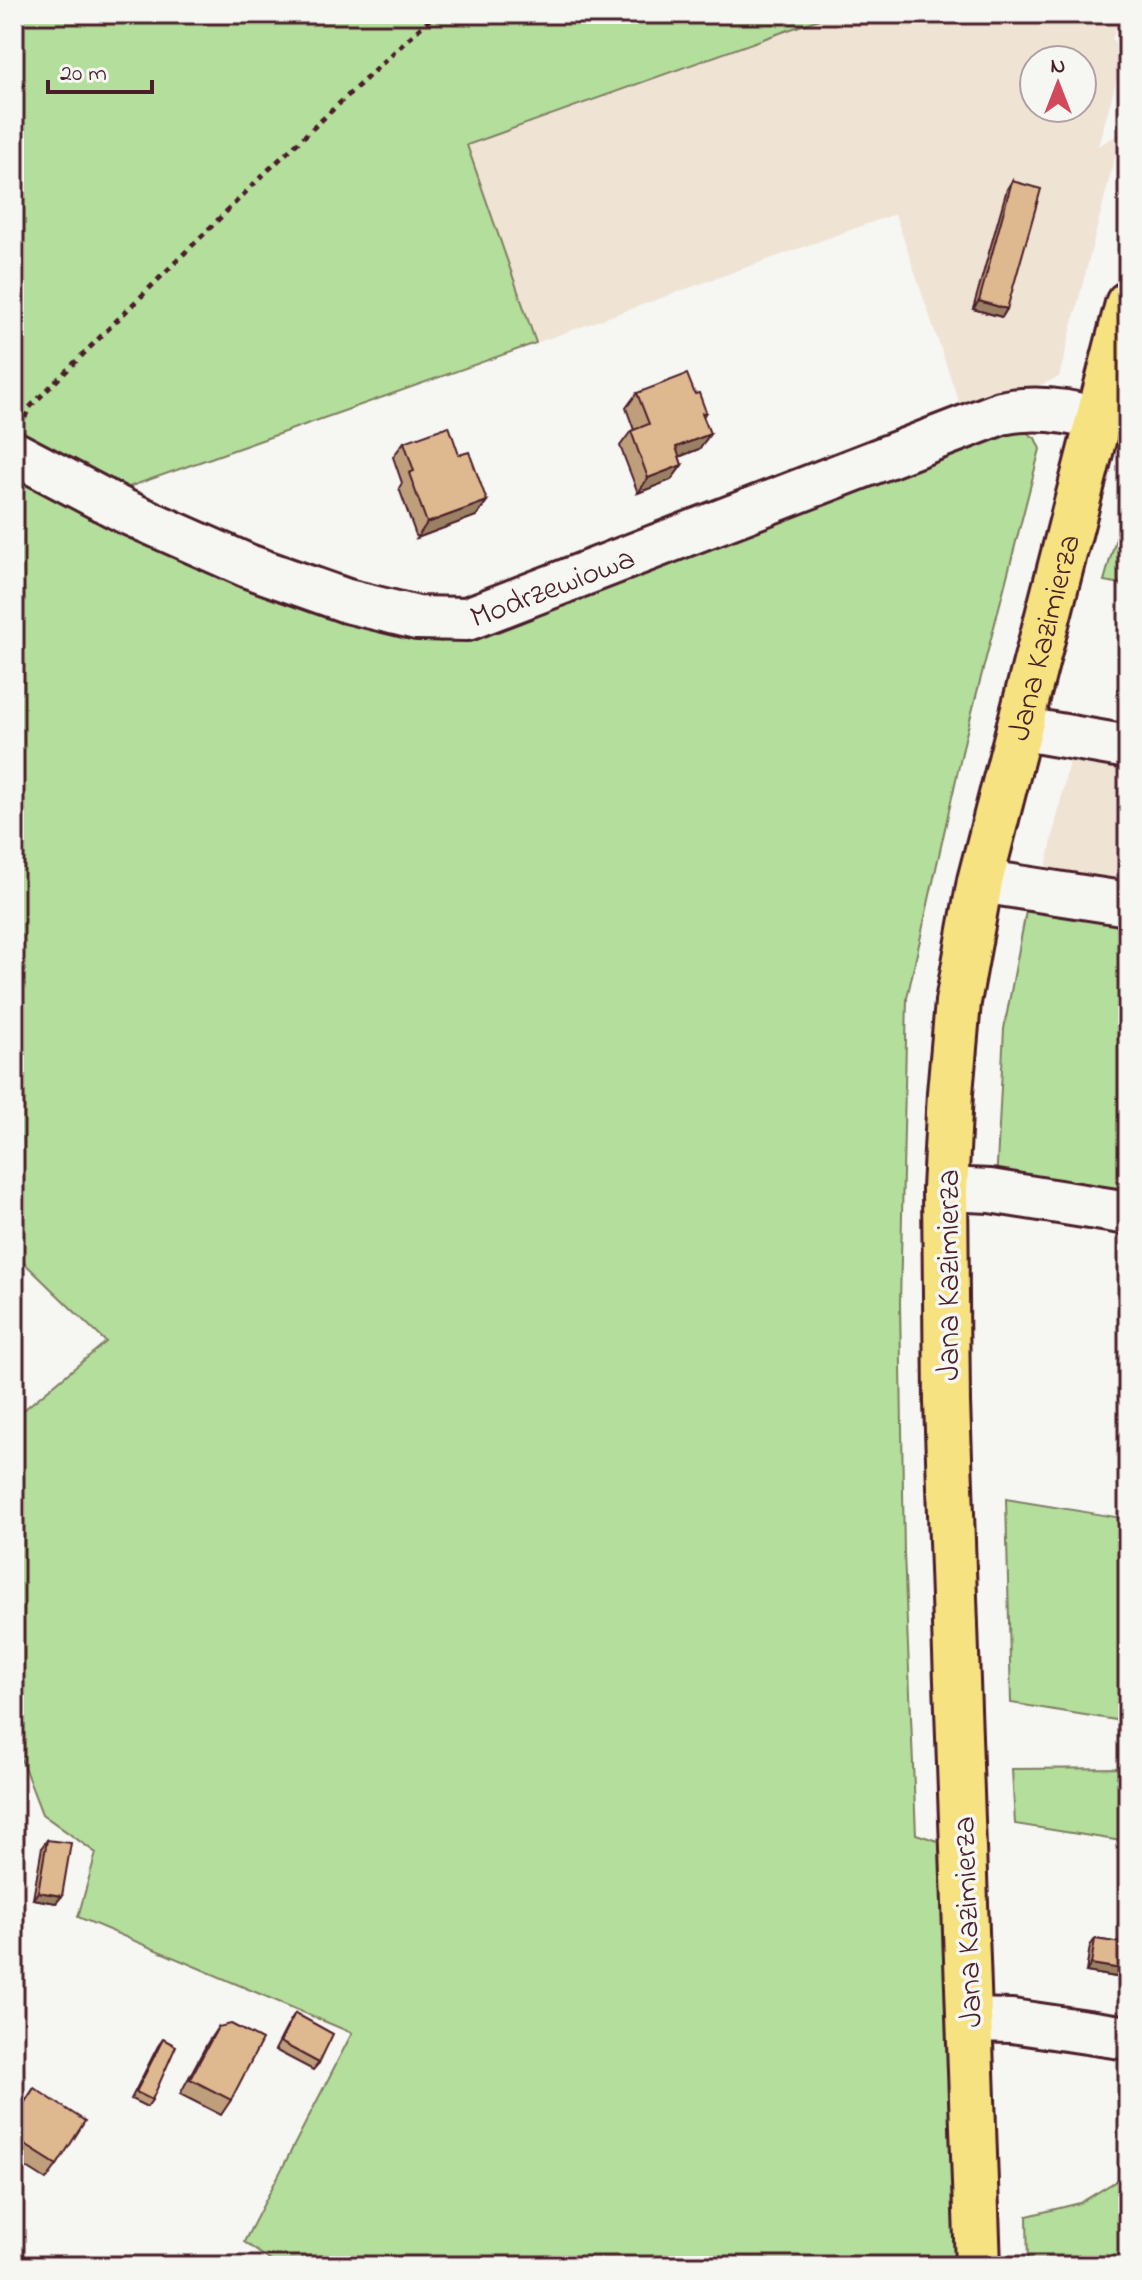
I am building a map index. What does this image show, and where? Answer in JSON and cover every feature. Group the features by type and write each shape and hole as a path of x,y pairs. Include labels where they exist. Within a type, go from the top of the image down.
{"main road":[{"name":"Jana Kazimierza","path":"978,2266 947,1402 945,1189 958,1002 980,881 1018,728 1111,393 1128,304"}],"street":[{"name":"Modrzewiowa","path":"19,437 126,512 248,566 361,604 417,618 467,619 1001,413 1036,409 1075,412 1111,393"},
{"path":"1018,728 1128,747"},
{"path":"980,881 1128,904"},
{"path":"945,1189 990,1191 1128,1213"},
{"path":"969,2020 1012,2021 1128,2038"}],"path":[{"path":"19,437 28,409 253,185 435,14"}],"shaded area":[{"path":"833,14 1121,14 1112,39 1124,54 1098,146 1121,133 1059,377 964,417 895,214 536,343 466,145"},
{"path":"1070,757 1128,759 1128,891 1044,877"}],"green space":[{"path":"14,14 833,14 467,145 536,343 109,494 14,446"},
{"path":"1018,427 1035,438 1040,449 965,739 907,998 900,1303 904,1553 916,1834 944,1843 957,2266 278,2266 244,2242 352,2033 78,1917 96,1853 42,1814 21,1759 14,1755 14,1418 106,1342 14,1253 14,491 21,479 247,584 441,642"},
{"path":"1128,495 1128,585 1104,581"},
{"path":"1027,906 1128,922 1128,1202 996,1184 1004,1029"},
{"path":"1006,1499 1128,1519 1128,1722 1011,1703"},
{"path":"1128,1768 1128,1842 1015,1824 1012,1769"},
{"path":"1128,2178 1128,2266 1028,2266 1027,2216 1080,2203 1118,2180"}],"building":[{"path":"1012,181 1041,189 1007,309 979,301"},
{"path":"687,374 695,394 699,393 710,434 676,447 682,465 648,478 631,431 649,424 637,393"},
{"path":"449,426 459,455 469,452 487,501 427,523 409,473 414,471 404,442"},
{"path":"47,1840 71,1843 62,1896 38,1892"},
{"path":"1095,1939 1128,1944 1128,1970 1091,1964"},
{"path":"295,2013 333,2034 319,2063 280,2042"},
{"path":"231,2024 262,2040 231,2100 190,2079 218,2027"},
{"path":"163,2039 176,2046 152,2100 136,2092"},
{"path":"34,2088 85,2121 57,2165 14,2138 14,2119"},
{"path":"87,2256 107,2266 82,2266"}]}
